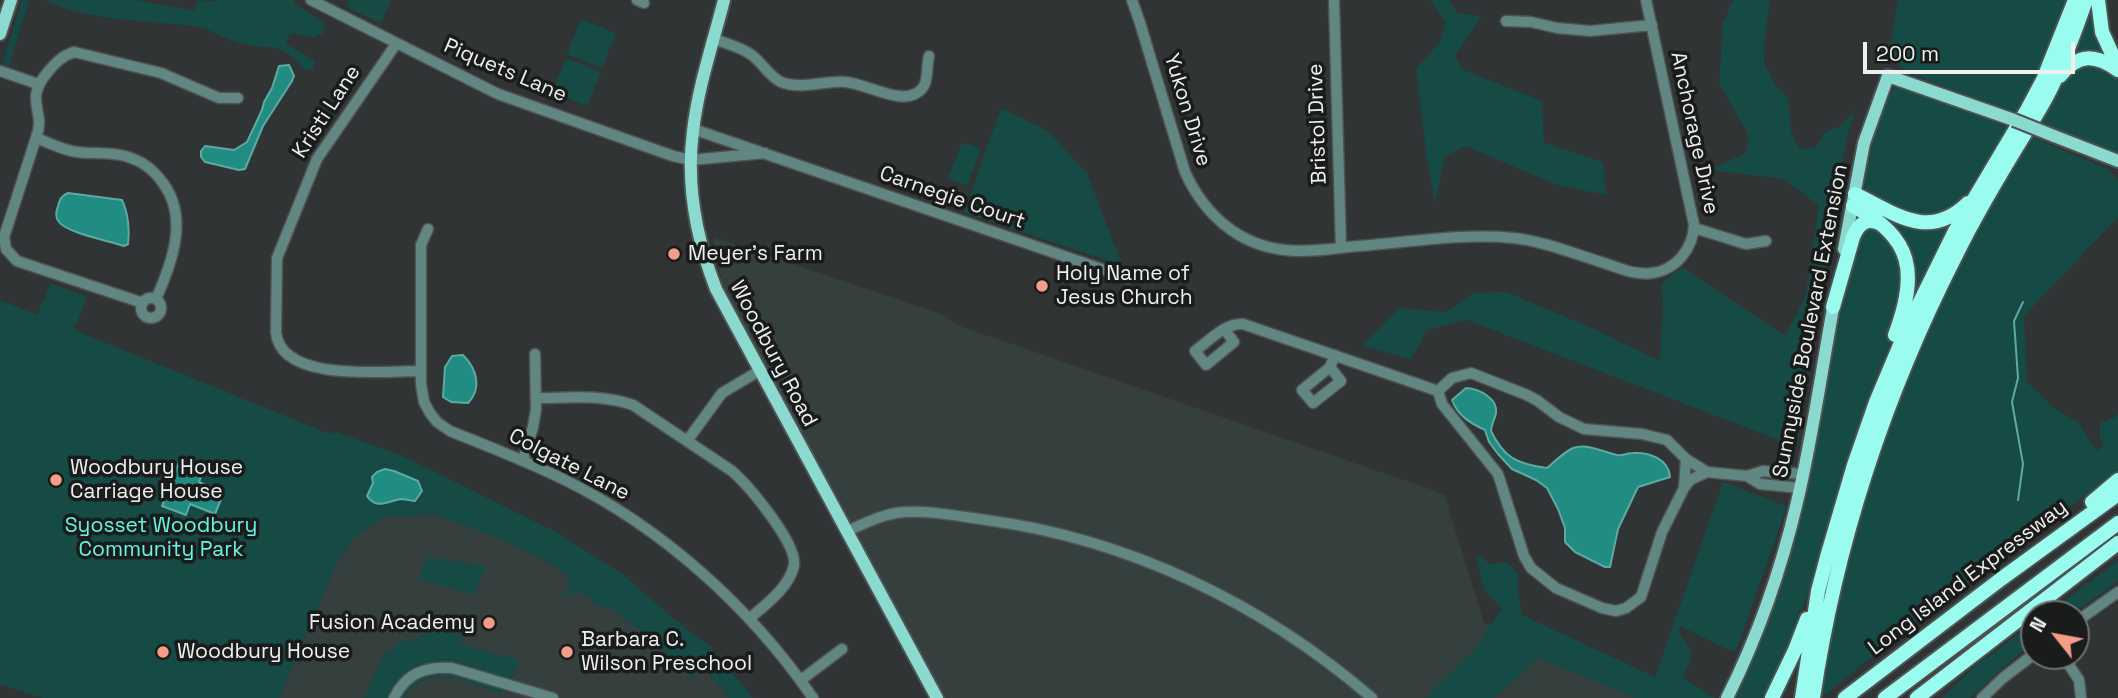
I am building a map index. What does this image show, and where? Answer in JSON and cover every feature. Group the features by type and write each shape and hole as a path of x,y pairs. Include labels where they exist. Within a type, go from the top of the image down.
{"highway":[{"path":"1875,402 1931,278 1976,194 2043,80 2075,0"},
{"path":"2053,86 2086,0"},
{"path":"2098,0 2102,32 2118,68"},
{"path":"1813,698 1826,621 1846,536 1866,469 1920,328 1969,230 2065,70 2078,60 2096,58 2118,68"},
{"path":"1854,200 1911,220 1934,222 1951,216 1976,194"},
{"path":"1772,698 1795,650 1818,591 1850,478 1905,305 1908,282 1906,260 1897,240 1886,226 1854,200"},
{"path":"1833,307 1857,228 1871,220 1886,226"},
{"path":"2001,579 2118,480"},
{"name":"Long Island Expressway","path":"1845,698 2118,494"},
{"path":"1885,698 2118,523"},
{"path":"1917,698 2118,543"},
{"path":"1802,698 1818,591"},
{"path":"1930,698 2004,632"}],"main road":[{"path":"0,34 11,0"},
{"name":"Woodbury Road","path":"724,0 693,129 691,160 695,219 705,260 716,289 759,371 937,698"},
{"name":"Sunnyside Boulevard Extension","path":"1727,698 1748,653 1771,592 1800,488 1864,143 1888,76 2014,120 2118,161"}],"street":[{"name":"Piquets Lane","path":"311,0 498,94 691,160"},
{"name":"Yukon Drive","path":"1132,0 1185,173 1206,208 1230,230 1269,248 1298,251 1341,248"},
{"name":"Bristol Drive","path":"1334,0 1341,248"},
{"name":"Anchorage Drive","path":"1341,248 1463,237 1514,238 1551,246 1633,273 1649,274 1663,270 1679,260 1692,240 1694,228 1646,0"},
{"path":"1506,21 1531,22 1583,31 1652,25"},
{"path":"714,39 741,48 752,55 770,75 782,82 801,85 847,82 902,97 916,94 925,84 929,57"},
{"name":"Kristi Lane","path":"396,44 310,173 276,258 276,332 278,344 285,353 321,369 420,371"},
{"path":"143,303 17,261 9,254 4,237 40,128 37,87 56,62 74,52 161,73 219,98 238,98"},
{"path":"0,71 37,87"},
{"path":"0,77 37,87"},
{"name":"Carnegie Court","path":"693,129 1128,278"},
{"path":"36,138 69,150 122,155 141,161 154,170 174,199 177,234 156,299"},
{"name":"Carnegie Court","path":"691,160 765,153"},
{"path":"1694,228 1746,244 1766,241"},
{"name":"Colgate Lane","path":"428,229 422,245 420,371 424,402 437,422 450,431 523,460 587,492 644,527 705,576 749,619 771,642 813,698"},
{"path":"147,299 156,299 161,307 159,314 154,317 144,315 141,309 143,303 147,299"},
{"path":"1224,329 1243,324 1438,391"},
{"path":"523,460 533,427 536,398 535,354"},
{"path":"1330,368 1335,355"},
{"path":"687,441 722,393 759,371"},
{"path":"1438,391 1452,378 1471,373 1527,395 1559,417 1584,429 1642,434 1668,440 1686,458 1707,472 1747,476 1763,471 1802,474"},
{"path":"1438,391 1442,404 1498,474 1524,556 1531,568 1556,589 1602,608 1616,611 1626,608 1641,597 1662,532 1684,488 1690,480 1707,472"},
{"path":"536,398 600,397 633,405 745,482 780,531 794,556 787,582 749,619"},
{"path":"1684,488 1686,458"},
{"path":"1747,476 1760,484 1800,488"},
{"path":"846,532 881,517 909,512 1003,522 1093,543 1156,566 1231,600 1307,647 1372,698"},
{"path":"2090,612 2118,592"},
{"path":"801,680 842,649"},
{"path":"1982,698 2020,665"},
{"path":"394,698 411,676 436,667 452,668 553,698"},
{"path":"2072,670 2079,680 2081,698"}],"shaded area":[{"path":"713,237 944,315 957,325 1444,494 1484,623 1659,698 939,698 749,348 722,283"},
{"path":"436,515 490,533 589,587 623,616 702,666 730,698 279,698 333,571 341,555 356,536 386,516"}],"green space":[{"path":"22,0 29,0 8,69 2,65"},
{"path":"46,0 136,0 194,11 198,0 294,0 295,4 324,22 325,32 314,38 293,33 287,38 286,44 315,61 312,70 305,70 281,50 238,43 199,27 80,13"},
{"path":"349,0 391,0 381,23 346,7"},
{"path":"1430,0 1449,0 1457,13 1482,16 1455,55 1461,69 1542,101 1544,143 1603,162 1606,195 1557,185 1466,146 1445,156 1435,203 1416,69 1440,42 1445,22"},
{"path":"1733,0 1770,0 1764,63 1776,86 1788,98 1791,132 1800,149 1813,149 1827,131 1841,126 1855,109 1846,141 1797,447 1467,320 1427,330 1411,359 1362,346 1399,308 1446,312 1474,293 1506,292 1592,328 1660,361 1663,302 1661,284 1682,267 1785,336 1805,297 1819,206 1784,179 1709,170 1747,152 1748,133 1719,84 1723,23"},
{"path":"1898,0 2068,0 2046,56 2016,114 1911,74 1888,58"},
{"path":"2090,0 2110,55 2071,59"},
{"path":"581,19 616,33 602,68 567,54"},
{"path":"566,58 601,72 587,106 552,92"},
{"path":"2079,62 2109,67 2118,78 2118,154 2036,122 2066,72"},
{"path":"1897,86 1995,119 1994,122 2009,128 1999,148 1983,166 1961,203 1950,213 1920,220 1869,195 1869,190 1866,191 1867,169 1880,119 1891,93"},
{"path":"1001,108 1048,131 1087,173 1122,265 964,213"},
{"path":"2030,136 2107,169 2118,181 2118,217 2024,316 2027,382 2056,410 2079,423 2096,451 2104,446 2100,440 2100,423 2116,417 2118,413 2118,471 1934,607 1925,595 1922,598 1921,617 1821,698 1817,698 1824,656 1863,493 1936,303 1940,303 1950,280"},
{"path":"965,143 981,149 967,186 948,178 961,145"},
{"path":"1875,213 1954,222 1915,300 1907,310 1909,264"},
{"path":"1862,226 1881,226 1898,253 1904,275 1900,313 1852,443 1814,576 1802,610 1799,609 1785,655 1762,698 1733,698 1767,619 1839,311"},
{"name":"Syosset Woodbury Community Park","path":"51,283 87,297 74,330 330,434 336,432 400,455 558,533 622,574 691,633 712,647 753,698 730,698 702,666 692,677 611,607 610,609 590,603 592,599 589,596 581,594 562,597 571,584 566,582 568,575 543,559 489,534 435,515 386,516 356,536 341,555 333,571 279,698 43,698 0,684 0,300 37,315"},
{"path":"1723,482 1787,506 1736,651 1680,626 1679,633 1691,650 1690,662 1682,677 1715,698 1636,698 1539,658 1494,698 1425,698 1474,650 1502,608 1484,590 1475,553 1490,564 1506,562 1518,573 1522,615 1655,677"},
{"path":"427,557 485,566 475,595 418,579"},
{"path":"2118,561 2118,581 2090,602 2065,600"},
{"path":"434,627 463,635 461,644 518,660 511,685 504,683 502,694 462,681 436,677 414,687 405,698 364,698 385,651 391,653 396,643 419,638"},
{"path":"2020,633 2020,654 1970,698 1942,698 1974,667"}],"water":[{"path":"289,65 294,76 292,81 263,126 245,169 205,162 201,151 205,146 234,150 247,142 279,66"},
{"path":"68,193 122,200 128,222 128,244 124,246 64,226 58,220 56,212 61,198"},
{"path":"463,355 476,378 475,391 468,403 451,402 443,397 445,367 452,356"},
{"path":"1466,388 1482,392 1494,403 1496,413 1491,431 1501,448 1520,462 1547,468 1559,457 1578,447 1595,448 1617,455 1645,454 1662,461 1670,477 1638,487 1618,529 1610,567 1575,552 1565,542 1565,528 1547,488 1512,469 1489,442 1485,430 1461,415 1452,400"},
{"path":"180,460 204,469 199,482 224,492 215,514 190,504 186,515 162,506"},
{"path":"385,469 418,481 422,491 415,501 402,499 379,504 367,496 373,483 372,477"}],"waterway":[{"path":"2018,500 2023,464 2012,402 2018,378 2014,321 2023,302"}],"place":[{"name":"Meyer's Farm","path":"674,254"},
{"name":"Holy Name of Jesus Church","path":"1042,286"},
{"name":"Woodbury House Carriage House","path":"56,480"},
{"name":"Fusion Academy","path":"489,623"},
{"name":"Woodbury House","path":"163,652"},
{"name":"Barbara C. Wilson Preschool","path":"567,652"}]}
